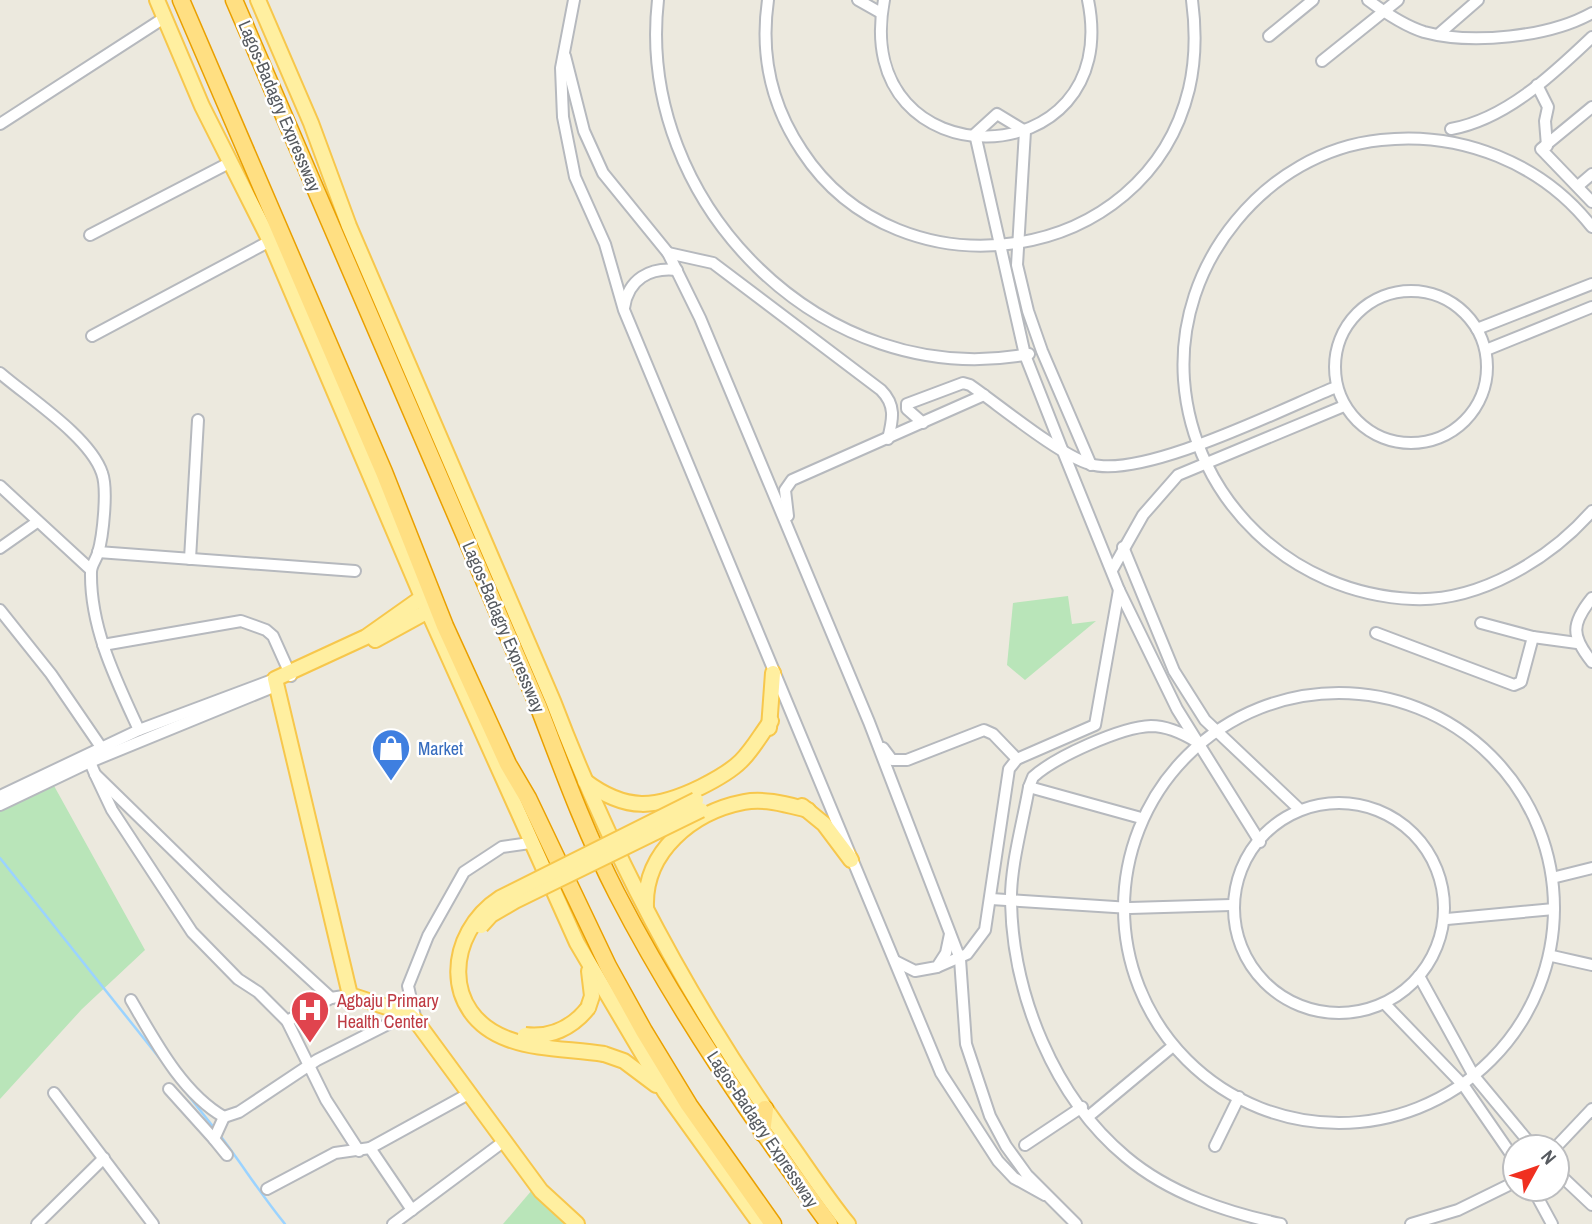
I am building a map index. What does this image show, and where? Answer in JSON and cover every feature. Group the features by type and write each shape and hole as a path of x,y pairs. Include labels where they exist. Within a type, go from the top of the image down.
{"highway":[{"path":"181,0 384,472 445,626 508,764 528,797 608,967 644,1031 690,1105 773,1224"},
{"name":"Lagos-Badagry Expressway","path":"234,0 539,708 584,824 617,895 724,1076 829,1224"},
{"path":"762,1133 765,1109"}],"main road":[{"path":"158,0 229,163 270,241 424,596 428,611 530,843 587,963 665,1093 760,1224"},
{"name":"Lagos-Badagry Expressway","path":"258,0 312,124 349,226 554,701 583,780 647,913 716,1037 848,1224"},
{"path":"291,676 366,637 424,596"},
{"path":"428,611 348,654 277,682 349,995 412,1018 541,1191 577,1224"},
{"path":"587,963 592,996 588,1008 565,1028 547,1035 521,1034 492,1021 474,1001 466,974 468,952 477,931 491,915 699,805 748,767 762,748 771,722 773,673"},
{"path":"583,780 605,796 628,804 654,804 678,798 734,768 771,722"},
{"path":"665,1093 632,1066 604,1054 521,1043 500,1036 484,1024 467,1005 457,975 464,936 476,916 500,898 699,805 758,792 781,796 808,810 824,824 851,860"},
{"path":"647,913 647,885 653,865 667,845 688,827 718,811 746,802 778,803 808,810"}],"street":[{"path":"574,0 564,50 563,117 575,177 605,244 624,310 941,1073 977,1133 1014,1178 1045,1195"},
{"path":"658,0 657,59 666,117 683,163 708,209 737,246 770,281 824,317 856,334 897,347 960,357 1024,355 1042,351"},
{"path":"768,0 766,59 772,89 796,143 819,174 851,204 893,229 939,244 999,248 1020,244 1081,223 1131,188 1164,147 1185,103 1194,65 1196,31 1192,0"},
{"path":"858,0 881,13"},
{"path":"884,0 879,45 892,83 905,101 922,117 943,128 976,138 1000,137 1025,131 1046,120 1065,103 1080,82 1091,47 1087,0"},
{"path":"1269,36 1312,0"},
{"path":"1368,0 1384,12 1424,32 1502,37 1531,35 1560,27 1592,13"},
{"path":"1322,61 1398,0"},
{"path":"1440,33 1478,0"},
{"path":"0,124 164,18"},
{"path":"1451,129 1469,125 1507,108 1592,37"},
{"path":"564,50 584,131 603,173 668,253 677,270 700,318 869,722 960,959 966,1044 977,1085 1006,1146 1045,1195 1076,1224"},
{"path":"1536,85 1548,107 1545,121 1547,146"},
{"path":"1592,107 1541,149 1592,202"},
{"path":"1025,131 997,114 978,128 976,138 1024,355 1119,590 1177,709 1259,842"},
{"path":"1025,131 1017,265 1042,351 1091,465"},
{"path":"1592,227 1568,200 1524,168 1463,144 1400,137 1362,142 1327,153 1293,170 1254,199 1225,235 1193,296 1185,333 1183,366 1186,402 1197,445 1204,462 1238,515 1281,555 1321,578 1384,596 1415,599 1440,597 1503,578 1542,555 1578,527 1592,511"},
{"path":"90,235 229,163"},
{"path":"1577,186 1592,174"},
{"path":"92,336 270,241"},
{"path":"668,253 713,263 739,280 881,390 890,402 893,413 888,439"},
{"path":"624,310 628,293 642,276 657,269 677,270"},
{"path":"1477,329 1592,284"},
{"path":"1404,291 1427,293 1447,300 1461,310 1477,329 1486,350 1485,386 1479,403 1470,417 1437,440 1413,444 1384,439 1359,425 1344,406 1336,387 1334,368 1341,336 1359,311 1381,297 1404,291"},
{"path":"1486,350 1592,307"},
{"path":"0,373 84,445 102,473 105,489 98,552 90,569 103,645 146,731"},
{"path":"923,423 907,409 907,404 963,383 1062,449 1091,465 1106,467 1146,463 1197,445 1336,387"},
{"path":"791,536 784,496 792,480 984,395"},
{"path":"1112,570 1123,547 1163,491 1187,469 1344,406"},
{"path":"190,559 198,420"},
{"path":"0,486 90,569"},
{"path":"0,548 37,522"},
{"path":"1123,547 1174,671 1205,720 1298,808"},
{"path":"98,552 355,571"},
{"path":"893,959 910,970 937,967 960,959 974,947 985,930 1007,775 1017,759 1095,725 1119,590"},
{"path":"1592,598 1576,619 1577,642 1592,662"},
{"path":"0,610 51,674 103,752"},
{"path":"103,645 242,621 266,630 273,636 291,676"},
{"path":"1481,623 1533,637 1577,642"},
{"path":"1376,633 1514,685 1521,682 1533,637"},
{"path":"0,796 146,731 277,682"},
{"path":"1324,694 1364,695 1403,704 1440,719 1474,741 1503,769 1518,791 1542,839 1552,878 1552,956 1526,1016 1505,1047 1464,1086 1405,1113 1372,1121 1321,1124 1270,1111 1239,1097 1205,1075 1172,1046 1138,981 1121,907 1126,867 1141,818 1160,789 1200,744 1218,730 1247,714 1284,700 1324,694"},
{"path":"869,722 888,756 898,761 984,730 993,734 1017,759"},
{"path":"1200,744 1182,734 1149,726 1101,738 1039,772 1029,786 1011,901 1018,965 1032,1019 1055,1068 1089,1116 1126,1157 1166,1185 1208,1204 1281,1224"},
{"path":"0,805 90,762 103,752"},
{"path":"90,762 112,810 192,932 238,979 258,992 287,1021 343,1130 365,1150 412,1210"},
{"path":"95,775 221,897 331,998"},
{"path":"1029,786 1141,818"},
{"path":"1328,801 1359,803 1389,813 1414,832 1432,858 1443,887 1447,919 1432,956 1419,976 1385,1004 1343,1014 1301,1007 1264,984 1240,948 1231,905 1236,874 1259,842 1298,808 1328,801"},
{"path":"218,1129 322,1057 412,1018 408,986 428,936 464,872 502,847 530,843"},
{"path":"1552,878 1592,868"},
{"path":"991,899 1121,907 1231,905"},
{"path":"1447,919 1554,909"},
{"path":"937,967 946,953 950,934"},
{"path":"1552,956 1592,965"},
{"path":"1419,976 1474,1076 1521,1133"},
{"path":"287,1021 331,998 349,995"},
{"path":"131,1000 176,1071 195,1093 218,1129 227,1155"},
{"path":"1385,1004 1464,1086 1501,1140"},
{"path":"1089,1116 1172,1046"},
{"path":"169,1088 218,1129"},
{"path":"54,1093 153,1224"},
{"path":"267,1189 335,1153 365,1150 470,1093"},
{"path":"1215,1146 1239,1097"},
{"path":"1025,1145 1082,1107"},
{"path":"1569,1133 1592,1109"},
{"path":"393,1224 503,1142"},
{"path":"37,1224 104,1158"},
{"path":"1571,1185 1592,1205"},
{"path":"1411,1224 1458,1210 1501,1188"},
{"path":"1541,1203 1552,1224"}],"green space":[{"path":"1068,596 1072,624 1096,621 1025,680 1007,665 1013,603"},
{"path":"53,784 145,950 82,1009 0,1099 0,811"},
{"path":"532,1190 569,1224 503,1224"}],"waterway":[{"path":"0,858 165,1065"},
{"path":"184,1090 215,1129"},
{"path":"219,1134 285,1224"}],"place":[{"name":"Market","path":"391,782"},
{"name":"Agbaju Primary Health Center","path":"310,1044"}]}
